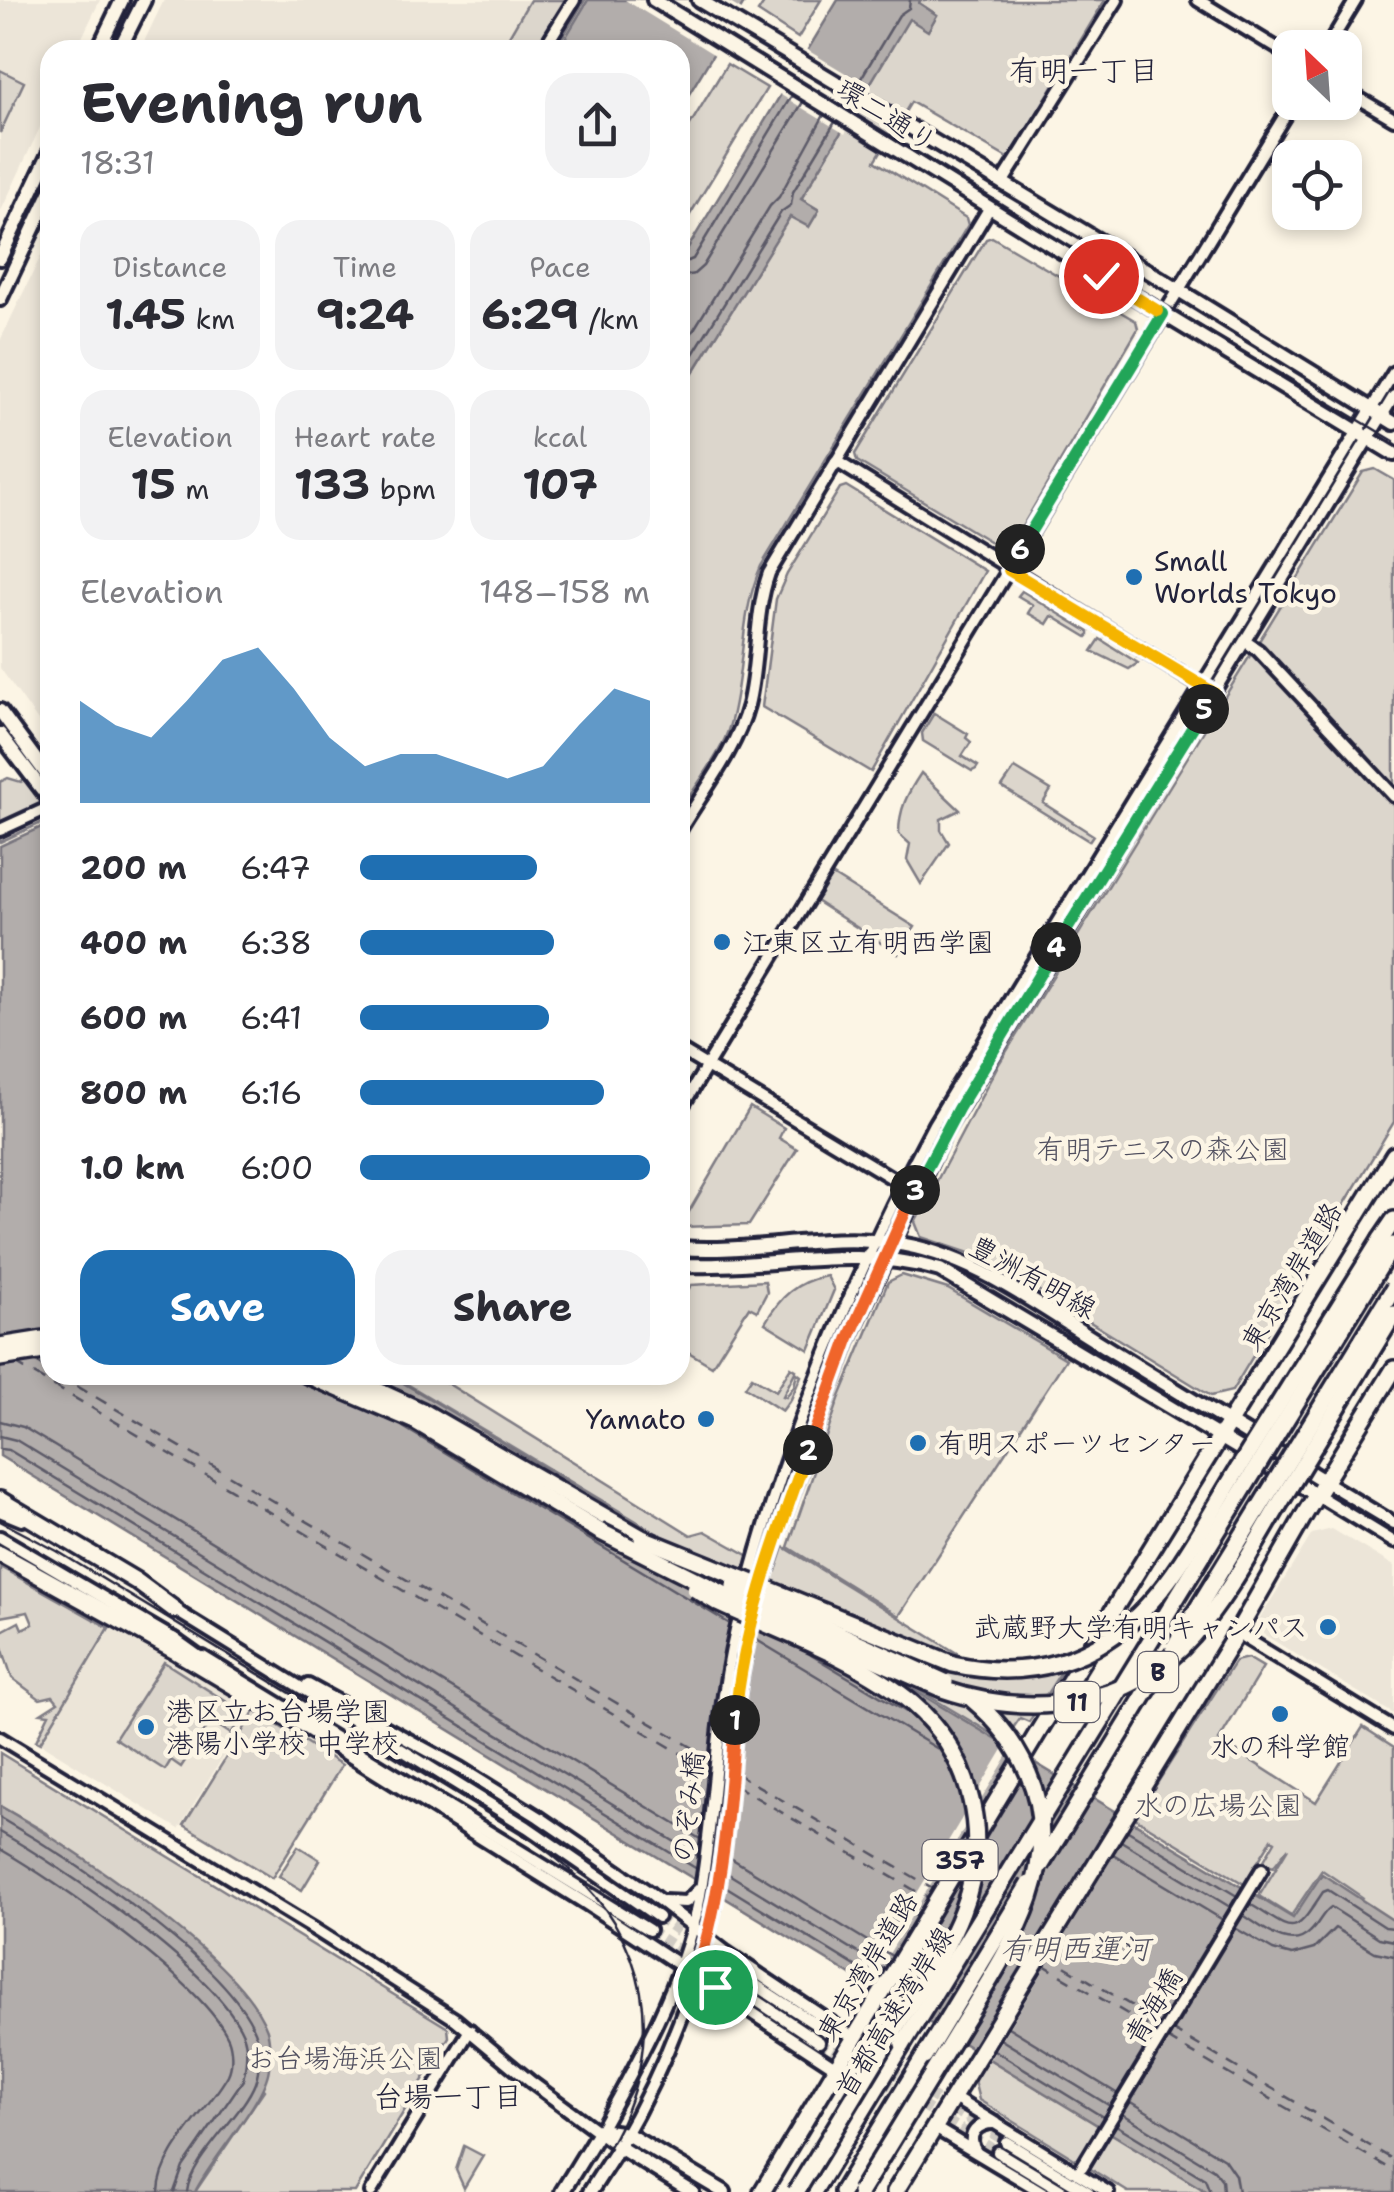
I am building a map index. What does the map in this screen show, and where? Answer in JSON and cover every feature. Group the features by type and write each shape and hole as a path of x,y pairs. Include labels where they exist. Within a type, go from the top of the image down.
{"highway":[{"name":"東京湾岸道路","path":"762,2192 852,2037 1394,1155"},
{"name":"11","path":"642,1538 953,1664 1022,1671 1074,1658 1123,1629 1173,1572 1390,1243 1394,1220"},
{"name":"首都高速湾岸線","path":"814,2192 1390,1243"},
{"name":"首都高速湾岸線","path":"842,2192 1394,1288"},
{"name":"11","path":"599,1531 740,1601 942,1689 980,1700 1030,1706 1090,1699 1131,1685 1160,1667 1207,1620 1394,1314"},
{"path":"0,1346 40,1340"},
{"path":"0,1358 40,1352"},
{"path":"895,2192 1394,1369"},
{"name":"11","path":"330,1385 415,1421 718,1603 886,1684 914,1705 954,1754 975,1814 972,1878 962,1912 942,1952 796,2192"},
{"name":"11","path":"364,1385 422,1412 745,1592 924,1670 955,1688 1001,1728 1016,1749 1034,1790 1040,1818 1039,1865 1020,1926 860,2192"},
{"path":"0,1500 136,1581 176,1610"},
{"path":"0,1554 289,1719"}],"main road":[{"path":"103,40 122,0"},
{"path":"124,40 144,0"},
{"name":"環二通り","path":"654,0 1394,454"},
{"name":"環二通り","path":"699,0 1383,416"},
{"path":"0,258 40,173"},
{"path":"0,299 40,215"},
{"path":"0,711 40,766"},
{"path":"0,734 40,790"},
{"name":"豊洲有明線","path":"690,1248 892,1242 970,1266 1321,1488"},
{"name":"豊洲有明線","path":"690,1265 866,1257 940,1270 1226,1430"},
{"path":"562,2192 600,2130 626,2134 724,2192"},
{"path":"590,2192 619,2147 692,2192"}],"street":[{"path":"550,40 574,0"},
{"path":"1002,183 1117,0"},
{"path":"1198,0 1272,45"},
{"path":"1338,30 1356,0"},
{"path":"1362,100 1394,119"},
{"path":"690,1093 1282,120"},
{"path":"690,813 741,725 752,686 758,614 769,573 990,208"},
{"path":"1383,416 1394,372"},
{"path":"1363,436 1383,416 1394,396"},
{"name":"のぞみ橋","path":"600,2130 650,2034 692,1928 701,1887 726,1670 760,1540 828,1351 873,1241 947,1102 1202,686 1363,436"},
{"name":"のぞみ橋","path":"619,2147 671,2043 708,1939 751,1624 773,1547 848,1340 958,1109 1214,693 1363,436"},
{"path":"836,460 1214,693"},
{"path":"1249,644 1394,796"},
{"path":"0,830 40,809"},
{"path":"690,1056 902,1184"},
{"path":"1321,1488 1394,1523"},
{"path":"1321,1488 1394,1542"},
{"path":"0,1510 34,1526 326,1699 658,1916"},
{"path":"0,1537 173,1638 836,2067"},
{"path":"1237,1633 1394,1729"},
{"path":"173,1638 289,1719 308,1726 493,1834 649,1930"},
{"path":"326,1699 460,1768 650,1894 692,1928 852,2037"},
{"path":"0,1738 314,1929 470,2030 531,2082 619,2147"},
{"name":"青海橋","path":"1082,2167 1262,1869"},
{"path":"650,1894 672,1904 695,1901"},
{"path":"819,2042 742,1983 826,2031"},
{"path":"371,2192 470,2030"},
{"path":"954,2098 1108,2192"},
{"path":"976,2152 972,2146 973,2131 986,2122 996,2123"},
{"path":"935,2128 1042,2192"},
{"path":"1064,2192 1002,2146 1088,2192"}],"shaded area":[{"path":"0,0 100,0 81,40 40,40 40,127 0,213"},
{"path":"164,0 530,0 507,40 145,40"},
{"path":"40,258 40,724 0,668 0,341"},
{"name":"武蔵野大学有明キャンパス","path":"1332,1529 1394,1566 1394,1714 1263,1634 1259,1620 1312,1534"},
{"name":"港区立お台場学園 港陽小学校 中学校","path":"110,1628 167,1656 252,1709 179,1829 41,1744"}],"green space":[{"path":"530,0 585,0 561,40 507,40"},
{"path":"766,0 821,0 798,38 758,12"},
{"path":"1105,0 1009,159 911,102 875,161 966,218 968,225 761,566 745,624 730,724 715,758 690,796 690,378 790,216 809,226 819,210 801,199 909,18 928,30 937,15 919,3"},
{"path":"727,64 767,88 690,215 690,125"},
{"path":"0,70 24,82 0,133"},
{"path":"992,237 1136,321 1138,329 1009,549 1004,550 857,461 855,454 986,239"},
{"name":"有明テニスの森公園","path":"1375,469 1394,480 1394,1122 1232,1391 1211,1396 987,1259 921,1237 915,1222 997,1067 1363,472"},
{"path":"846,486 985,571 871,772 762,707 776,599 840,488"},
{"path":"1022,591 1089,635 1052,616 1047,624 1028,613 1033,605 1018,596"},
{"path":"1100,639 1138,663 1129,669 1092,651"},
{"path":"934,713 968,734 966,738 971,742 962,756 978,766 976,769 972,771 923,741 922,733"},
{"path":"1015,768 1051,790 1043,803 1093,835 1089,841 1002,787"},
{"path":"40,771 40,824 0,842 0,782 8,778 21,782"},
{"path":"921,773 960,810 941,819 941,830 949,843 921,884 907,860 910,844 899,834 905,802"},
{"path":"832,875 915,927 898,954 816,901"},
{"path":"750,1107 784,1128 779,1138 797,1149 749,1225 690,1227 690,1210"},
{"name":"有明スポーツセンター","path":"902,1275 948,1289 1066,1359 899,1616 788,1547 839,1399 888,1282"},
{"path":"827,1276 834,1290 809,1350 765,1323 790,1292"},
{"path":"765,1281 767,1292 757,1311 749,1307 712,1366 690,1353 691,1285"},
{"path":"791,1367 796,1370 783,1396 794,1386 797,1373 801,1376 782,1411 745,1387 752,1377 776,1391"},
{"path":"409,1385 450,1385 691,1535 705,1531 776,1571 784,1547 991,1674 1066,1664 1029,1722 1020,1718 1004,1741"},
{"path":"0,1567 109,1628 40,1743 36,1741 49,1714 41,1713 58,1702 53,1696 40,1699 12,1678 0,1641 2,1631 19,1622 22,1629 33,1624 28,1612 0,1617"},
{"name":"水の広場公園","path":"1248,1658 1263,1667 1219,1740 1316,1802 1363,1727 1394,1747 1394,1957 1261,2192 1128,2192 979,2100 974,2080 988,2058 1190,2181 1362,1897 1322,1870 1291,1916 1259,1896 1288,1848 1273,1867 1263,1862 1275,1841 1272,1839 1244,1884 1135,1818 1235,1661"},
{"path":"164,1662 244,1713 231,1734 211,1721 181,1767 171,1760 165,1770 115,1738"},
{"path":"255,1711 342,1765 272,1878 184,1825"},
{"name":"お台場海浜公園","path":"0,1753 448,2028 449,2037 355,2192 195,2192 264,2090 47,1833 0,1806"},
{"path":"298,1846 320,1860 302,1890 279,1876"},
{"path":"464,2146 483,2156 464,2188 456,2170"}],"water":[{"path":"588,0 746,0 690,92 690,40 564,40"},
{"path":"838,0 920,0 937,15 928,31 909,19 801,199 819,210 809,227 790,217 690,378 690,244"},
{"name":"有明西運河","path":"40,828 40,1385 407,1385 1293,1918 1322,1874 1394,1921 1394,2192 1207,2192 0,1456 0,846"},
{"path":"0,1806 107,1875 189,1938 224,1970 251,2002 267,2030 270,2059 265,2082 195,2192 0,2192"}],"pier":[{"path":"625,0 725,0 745,12 718,57"},
{"path":"804,48 872,89 845,134 776,92"},
{"path":"1008,1741 1014,1745 868,1989 862,1985"},
{"path":"1120,1810 1136,1819 988,2062 972,2052"}],"ferry route":[{"path":"34,1361 40,1364"},
{"path":"15,1363 40,1378"},
{"path":"53,1385 711,1771"},
{"path":"75,1385 712,1759"},
{"path":"736,1773 936,1890"},
{"path":"735,1785 931,1900"},
{"path":"1020,1940 1035,1949"},
{"path":"1016,1949 1030,1958"},
{"path":"1046,1955 1164,2025"},
{"path":"1042,1964 1160,2033"},
{"path":"1171,2029 1394,2160"},
{"path":"1167,2038 1394,2171"}],"tunnel":[{"path":"658,1917 745,1978"},
{"path":"649,1930 738,1988"},
{"path":"826,2031 1006,2142"},
{"path":"819,2042 998,2152"}],"tram line":[{"path":"670,0 1013,214 1394,441"},
{"path":"0,1521 57,1551 533,1841 566,1866 594,1895 616,1925 632,1958 641,1994 644,2031 639,2071 626,2112 581,2192"}],"place":[{"name":"Small Worlds Tokyo","path":"1134,577"},
{"name":"江東区立有明西学園","path":"722,942"},
{"name":"Yamato","path":"706,1419"},
{"name":"有明スポーツセンター","path":"918,1443"},
{"name":"武蔵野大学有明キャンパス","path":"1328,1627"},
{"name":"水の科学館","path":"1280,1714"},
{"name":"港区立お台場学園 港陽小学校 中学校","path":"146,1727"}],"district":[{"name":"有明一丁目","path":"1084,71"},
{"name":"台場一丁目","path":"448,2097"}],"route":[{"path":"715,1987 696,1975 714,1914 736,1714 751,1624 773,1547 848,1340 920,1181 958,1109 1214,693 1009,570 1163,314 1101,276"}]}
